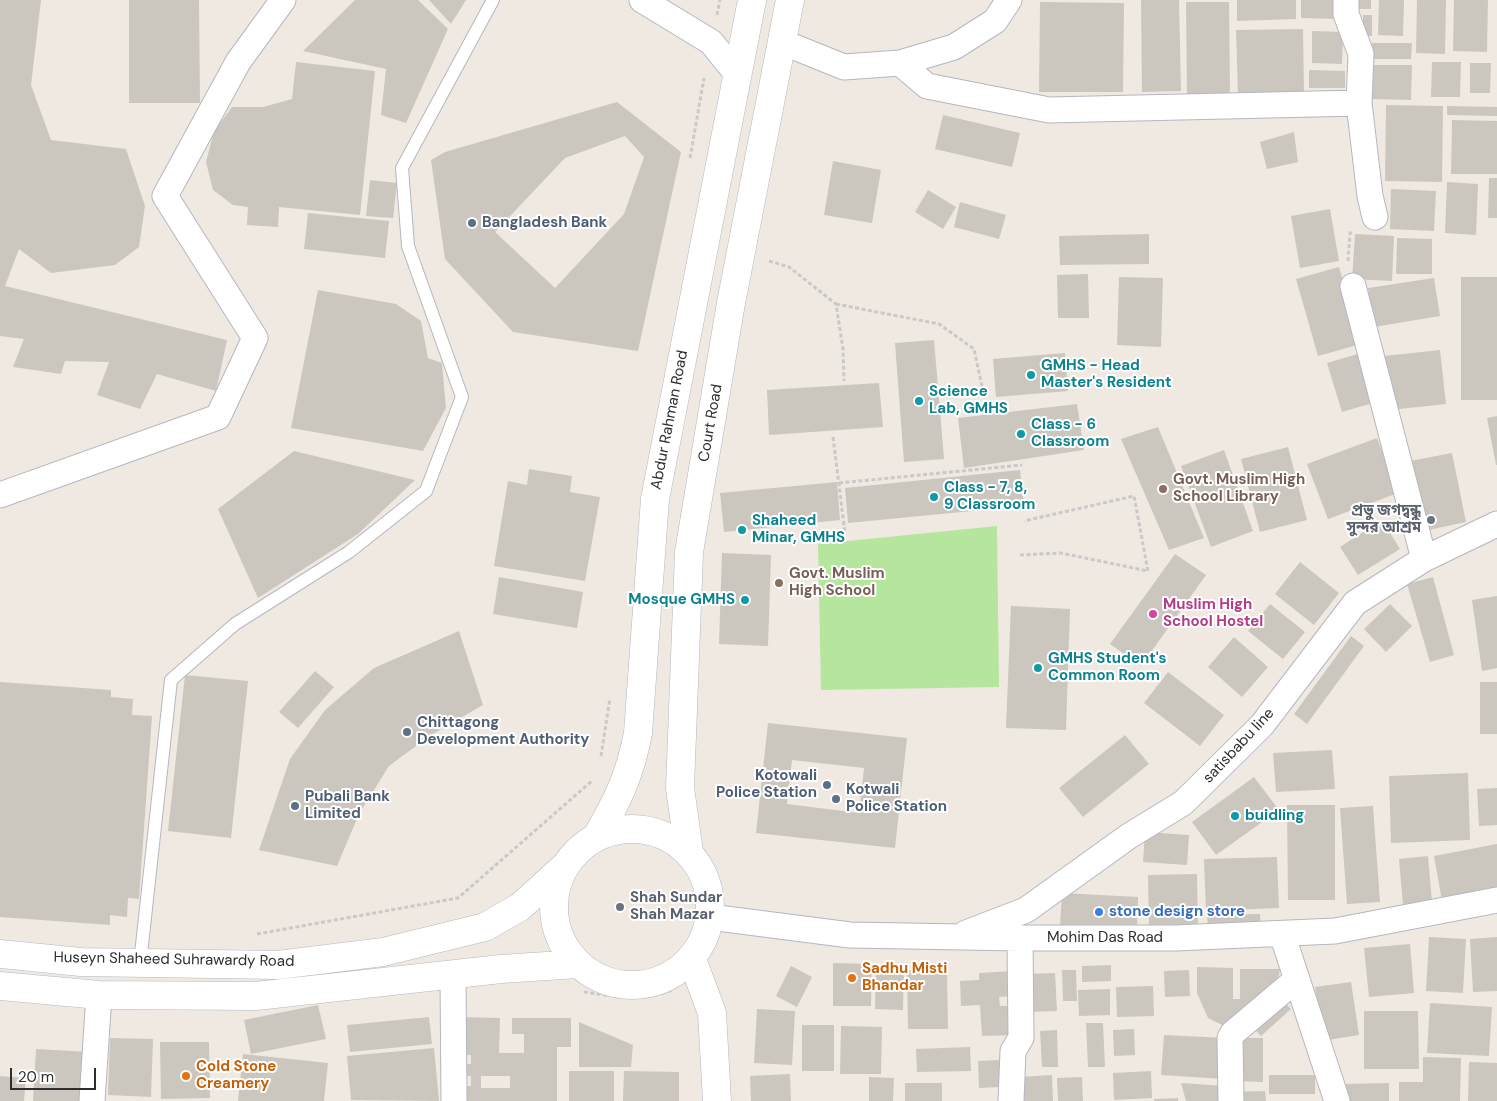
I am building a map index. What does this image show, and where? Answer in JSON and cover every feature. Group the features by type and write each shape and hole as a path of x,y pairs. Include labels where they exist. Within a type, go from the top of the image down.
{"main road":[{"name":"Abdur Rahman Road","path":"597,836 619,799 632,764 636,741 654,498 752,0"},
{"name":"Court Road","path":"700,856 680,788 689,552 731,303 790,0"},
{"path":"629,828 661,834 700,856 702,871 710,894 715,918 692,958 672,974 649,984 623,985 599,978 578,964 562,942 556,928 553,908 556,887 564,867 578,850 597,836 629,828"},
{"name":"Huseyn Shaheed Suhrawardy Road","path":"0,954 80,962 278,965 383,952 485,926 520,908 564,867"},
{"path":"692,958 712,1013 717,1101"},
{"path":"0,986 99,995 256,996 501,970 578,964"}],"street":[{"path":"0,495 218,417 256,338 165,196 238,62 283,0"},
{"path":"642,0 711,42 737,74"},
{"path":"782,42 844,67 900,63 954,47 995,21 1009,0"},
{"path":"1346,0 1346,14 1361,54 1358,102 1370,196 1375,217"},
{"path":"900,63 927,86 1049,110 1358,102"},
{"path":"1353,286 1424,559"},
{"name":"satisbabu line","path":"954,937 1026,910 1129,836 1183,804 1262,725 1355,603 1424,559 1497,524"},
{"name":"Mohim Das Road","path":"715,918 850,935 1176,938 1336,931 1497,900"},
{"path":"1282,934 1337,1101"},
{"path":"1011,1101 1013,1051 1021,1038 1020,938"},
{"path":"452,976 454,1101"},
{"path":"1231,1101 1230,1038 1233,1033 1297,978"},
{"path":"92,1101 99,995"}],"lane":[{"path":"140,963 171,680 236,624 349,552 426,491 462,397 408,246 402,168 493,0"}],"path":[{"path":"688,167 720,0"},
{"path":"1353,286 1348,266 1350,233 1375,217"},
{"path":"763,258 789,267 836,304 939,324 974,349 982,391"},
{"path":"836,304 843,349 844,381"},
{"path":"833,436 845,533"},
{"path":"839,483 1022,465"},
{"path":"1020,555 1061,553 1148,571 1134,496 1024,521"},
{"path":"600,766 610,697"},
{"path":"250,934 270,933 458,898 598,776"},
{"path":"700,856 724,906 715,918"}],"green space":[{"path":"997,526 999,687 821,690 818,544"}],"building":[{"path":"0,0 41,0 31,85 51,140 126,149 145,206 139,247 115,265 51,273 19,249 5,286 227,340 216,391 157,374 140,409 97,395 109,362 65,361 61,374 13,367 24,339 0,336"},
{"path":"129,0 199,0 200,103 129,103"},
{"path":"355,0 418,0 448,29 406,123 381,115 386,69 303,51"},
{"path":"429,0 466,0 451,24"},
{"path":"1141,0 1179,0 1181,91 1142,92"},
{"path":"1237,0 1296,0 1296,19 1237,21"},
{"path":"1301,0 1340,0 1339,19 1301,18"},
{"path":"1353,0 1371,0 1371,9 1352,9"},
{"path":"1379,0 1404,0 1403,36 1378,35"},
{"path":"1417,0 1446,0 1445,54 1416,53"},
{"path":"1454,0 1488,0 1487,52 1453,51"},
{"path":"1040,2 1124,3 1123,92 1039,92"},
{"path":"1186,2 1229,2 1230,94 1187,94"},
{"path":"1363,15 1372,15 1372,36 1363,36"},
{"path":"1303,29 1304,93 1238,94 1236,30"},
{"path":"1312,31 1343,32 1342,64 1312,63"},
{"path":"1372,43 1412,43 1411,59 1372,59"},
{"path":"296,62 375,71 360,215 279,207 278,227 247,225 248,207 233,205 213,190 206,162 214,131 232,107 263,107 292,99"},
{"path":"1432,62 1461,62 1460,97 1431,97"},
{"path":"1470,63 1491,63 1490,93 1470,93"},
{"path":"1373,65 1412,65 1411,100 1372,99"},
{"path":"1309,70 1345,71 1345,88 1309,88"},
{"name":"Bangladesh Bank","path":"617,102 681,152 638,351 513,332 445,259 431,160 445,152","holes":["625,136 644,157 624,214 555,288 495,232 565,158"]},
{"path":"1386,105 1443,106 1442,182 1385,181"},
{"path":"1447,106 1497,107 1497,116 1447,115"},
{"path":"943,115 1020,133 1012,167 935,149"},
{"path":"1452,120 1497,121 1497,174 1451,174"},
{"path":"1294,132 1298,162 1267,169 1260,142"},
{"path":"833,161 881,170 872,223 824,215"},
{"path":"1489,178 1497,178 1497,218 1488,218"},
{"path":"370,180 397,183 393,218 366,216"},
{"path":"1447,182 1478,184 1476,235 1445,233"},
{"path":"1391,189 1436,191 1434,231 1390,229"},
{"path":"928,190 956,207 943,229 915,212"},
{"path":"960,202 1006,215 999,239 954,227"},
{"path":"1330,209 1339,261 1300,268 1291,216"},
{"path":"308,213 389,221 385,258 304,249"},
{"path":"1149,234 1149,264 1060,265 1059,236"},
{"path":"1355,234 1394,236 1392,281 1352,279"},
{"path":"1397,238 1432,239 1432,274 1396,274"},
{"path":"1339,267 1361,344 1318,356 1296,279"},
{"path":"1088,274 1089,318 1058,318 1057,275"},
{"path":"1119,277 1163,278 1161,347 1117,345"},
{"path":"1461,277 1497,277 1497,400 1461,400"},
{"path":"1434,278 1440,316 1374,327 1368,288"},
{"path":"318,290 396,304 421,321 428,358 442,363 446,408 423,451 291,428"},
{"name":"Science Lab, GMHS","path":"934,340 944,459 904,462 895,343"},
{"path":"1440,350 1446,404 1390,410 1384,356"},
{"name":"GMHS - Head Master's Resident","path":"1065,353 1068,391 996,397 993,359"},
{"path":"1361,353 1376,402 1342,412 1327,363"},
{"path":"879,383 883,427 769,435 767,390"},
{"name":"Class - 6 Classroom","path":"1077,404 1084,450 964,468 958,418"},
{"path":"1497,416 1497,465 1496,465 1487,418"},
{"name":"Govt. Muslim High School Library","path":"1158,427 1204,538 1169,550 1121,439"},
{"path":"1377,438 1398,493 1328,519 1307,464"},
{"path":"1288,447 1307,520 1260,532 1241,459"},
{"path":"1224,450 1253,531 1211,547 1181,466"},
{"path":"294,451 415,480 358,534 258,598 218,509"},
{"path":"1452,453 1466,522 1424,531 1410,461"},
{"path":"529,469 572,476 570,492 600,497 585,581 494,566 508,481 527,485"},
{"name":"Class - 7, 8, 9 Classroom","path":"1020,470 1024,506 848,523 845,488"},
{"path":"837,482 840,520 724,532 720,493"},
{"path":"1382,520 1400,549 1358,575 1340,547"},
{"name":"Mosque GMHS","path":"722,553 771,555 768,646 719,644"},
{"path":"1175,554 1206,575 1141,666 1110,644"},
{"path":"1300,562 1339,593 1314,625 1275,594"},
{"path":"499,577 583,592 577,628 493,614"},
{"path":"1433,577 1454,655 1430,662 1407,584"},
{"path":"1497,596 1497,668 1482,671 1472,600"},
{"path":"1270,604 1305,632 1283,659 1248,631"},
{"path":"1390,604 1412,626 1386,652 1364,629"},
{"name":"GMHS Student's Common Room","path":"1011,606 1070,609 1066,730 1006,728"},
{"path":"459,631 483,705 431,735 389,766 359,814 337,866 259,850 290,759 325,710 374,668"},
{"path":"1351,636 1364,646 1307,724 1294,714"},
{"path":"1234,637 1268,667 1242,697 1208,667"},
{"path":"315,671 334,687 298,728 279,712"},
{"path":"1168,672 1224,715 1200,746 1144,703"},
{"path":"185,675 248,681 231,838 168,831"},
{"path":"0,682 111,690 111,697 133,699 132,715 152,716 139,899 128,898 127,917 110,915 110,925 0,917"},
{"path":"1480,682 1497,682 1497,734 1480,734"},
{"path":"768,723 907,738 895,848 756,833","holes":["792,760 864,768 859,813 787,804"]},
{"path":"1125,735 1149,764 1083,817 1059,788"},
{"path":"1332,750 1335,789 1276,792 1273,753"},
{"path":"1468,773 1470,840 1391,843 1389,776"},
{"name":"buidling","path":"1254,777 1279,810 1216,855 1192,822"},
{"path":"1497,788 1497,825 1479,826 1477,789"},
{"path":"1287,805 1335,805 1335,900 1288,900"},
{"path":"1373,806 1380,902 1347,904 1340,808"},
{"path":"1145,832 1189,835 1187,865 1143,862"},
{"path":"1497,844 1497,891 1442,901 1434,856"},
{"path":"1428,856 1432,902 1403,905 1399,859"},
{"path":"1277,857 1279,908 1206,911 1204,859"},
{"path":"1197,874 1198,931 1149,932 1148,875"},
{"name":"stone design store","path":"1062,893 1138,897 1137,930 1060,926"},
{"path":"1260,914 1261,930 1208,931 1207,915"},
{"path":"1429,937 1466,939 1463,993 1426,991"},
{"path":"1497,937 1497,991 1473,992 1470,939"},
{"path":"1410,944 1414,993 1369,997 1364,948"},
{"path":"833,963 872,964 871,1006 833,1006"},
{"path":"876,965 904,966 903,1010 875,1009"},
{"path":"1111,965 1111,981 1082,982 1082,966"},
{"path":"791,966 812,977 797,1007 776,996"},
{"path":"1197,967 1233,968 1233,999 1240,999 1240,969 1280,969 1276,991 1230,1029 1208,1018 1197,993"},
{"path":"907,970 947,970 948,1029 908,1029"},
{"path":"1062,970 1076,970 1077,1001 1063,1001"},
{"path":"1189,970 1190,996 1165,997 1164,971"},
{"path":"1014,971 1015,996 999,997 1000,1006 1015,1006 1016,1035 982,1036 980,1005 961,1006 960,981 979,980 979,973"},
{"path":"1055,973 1057,1011 1026,1012 1024,974"},
{"path":"1351,982 1359,1035 1322,1041 1315,987"},
{"path":"1153,986 1154,1016 1117,1017 1116,987"},
{"path":"1110,989 1110,1015 1079,1016 1078,990"},
{"path":"1280,998 1291,1009 1261,1036 1251,1025"},
{"path":"1430,1003 1492,1007 1489,1056 1427,1053"},
{"path":"318,1005 326,1039 251,1054 244,1020"},
{"path":"757,1009 795,1011 792,1065 754,1063"},
{"path":"1364,1011 1418,1011 1419,1069 1364,1069"},
{"path":"429,1017 432,1044 350,1052 347,1025"},
{"path":"459,1017 500,1018 499,1053 524,1053 524,1034 512,1034 512,1018 571,1018 571,1047 557,1047 557,1101 459,1101 459,1086 471,1086 471,1076 459,1076 459,1064 471,1064 471,1055 459,1055","holes":["481,1076 510,1076 510,1088 481,1088"]},
{"path":"579,1022 633,1045 631,1067 579,1067"},
{"path":"1086,1023 1103,1023 1105,1067 1088,1067"},
{"path":"802,1025 834,1025 834,1071 802,1071"},
{"path":"841,1026 882,1027 881,1074 840,1074"},
{"path":"1134,1029 1135,1055 1114,1056 1113,1030"},
{"path":"1057,1030 1058,1067 1042,1067 1040,1031"},
{"path":"1164,1035 1227,1038 1224,1079 1161,1075"},
{"path":"110,1038 153,1039 151,1097 108,1095"},
{"path":"1236,1038 1263,1038 1263,1082 1235,1081"},
{"path":"160,1042 209,1042 210,1098 161,1099"},
{"path":"970,1047 971,1071 917,1072 916,1049"},
{"path":"434,1048 439,1101 351,1100 347,1056"},
{"path":"36,1049 90,1052 87,1101 33,1101"},
{"path":"243,1054 328,1063 324,1101 238,1101"},
{"path":"1423,1057 1461,1058 1460,1101 1399,1101 1399,1082 1423,1082"},
{"path":"999,1060 1000,1087 979,1088 978,1061"},
{"path":"1469,1062 1497,1063 1497,1101 1468,1101"},
{"path":"569,1071 614,1071 614,1101 569,1101"},
{"path":"624,1071 679,1072 679,1101 623,1101"},
{"path":"1151,1071 1152,1098 1114,1100 1113,1073"},
{"path":"790,1074 791,1101 751,1101 750,1076"},
{"path":"1052,1075 1053,1101 1018,1101 1017,1077"},
{"path":"1269,1075 1315,1075 1315,1094 1269,1094"},
{"path":"0,1076 26,1078 24,1101 0,1101"},
{"path":"869,1077 894,1078 893,1101 869,1101"},
{"path":"1082,1077 1083,1101 1058,1101 1057,1078"},
{"path":"905,1083 942,1083 942,1101 905,1101"},
{"path":"1181,1083 1226,1086 1227,1101 1186,1101"},
{"path":"1389,1083 1389,1101 1344,1101 1344,1084"},
{"path":"1265,1091 1266,1101 1233,1101 1232,1092"},
{"path":"1178,1098 1178,1101 1154,1101 1154,1099"}],"place":[{"name":"Bangladesh Bank","path":"472,223"},
{"name":"GMHS - Head Master's Resident","path":"1031,375"},
{"name":"Science Lab, GMHS","path":"919,401"},
{"name":"Class - 6 Classroom","path":"1021,434"},
{"name":"Govt. Muslim High School Library","path":"1163,489"},
{"name":"Class - 7, 8, 9 Classroom","path":"934,497"},
{"name":"প্রভু জগদ্বন্ধু সুন্দর আশ্রম","path":"1431,520"},
{"name":"Shaheed Minar, GMHS","path":"742,530"},
{"name":"Govt. Muslim High School","path":"779,583"},
{"name":"Mosque GMHS","path":"745,600"},
{"name":"Muslim High School Hostel","path":"1153,614"},
{"name":"GMHS Student's Common Room","path":"1038,668"},
{"name":"Chittagong Development Authority","path":"407,732"},
{"name":"Kotowali Police Station","path":"827,785"},
{"name":"Kotwali Police Station","path":"836,799"},
{"name":"Pubali Bank Limited","path":"295,806"},
{"name":"buidling","path":"1235,816"},
{"name":"Shah Sundar Shah Mazar","path":"620,907"},
{"name":"stone design store","path":"1099,912"},
{"name":"Sadhu Misti Bhandar","path":"852,978"},
{"name":"Cold Stone Creamery","path":"186,1076"}]}
